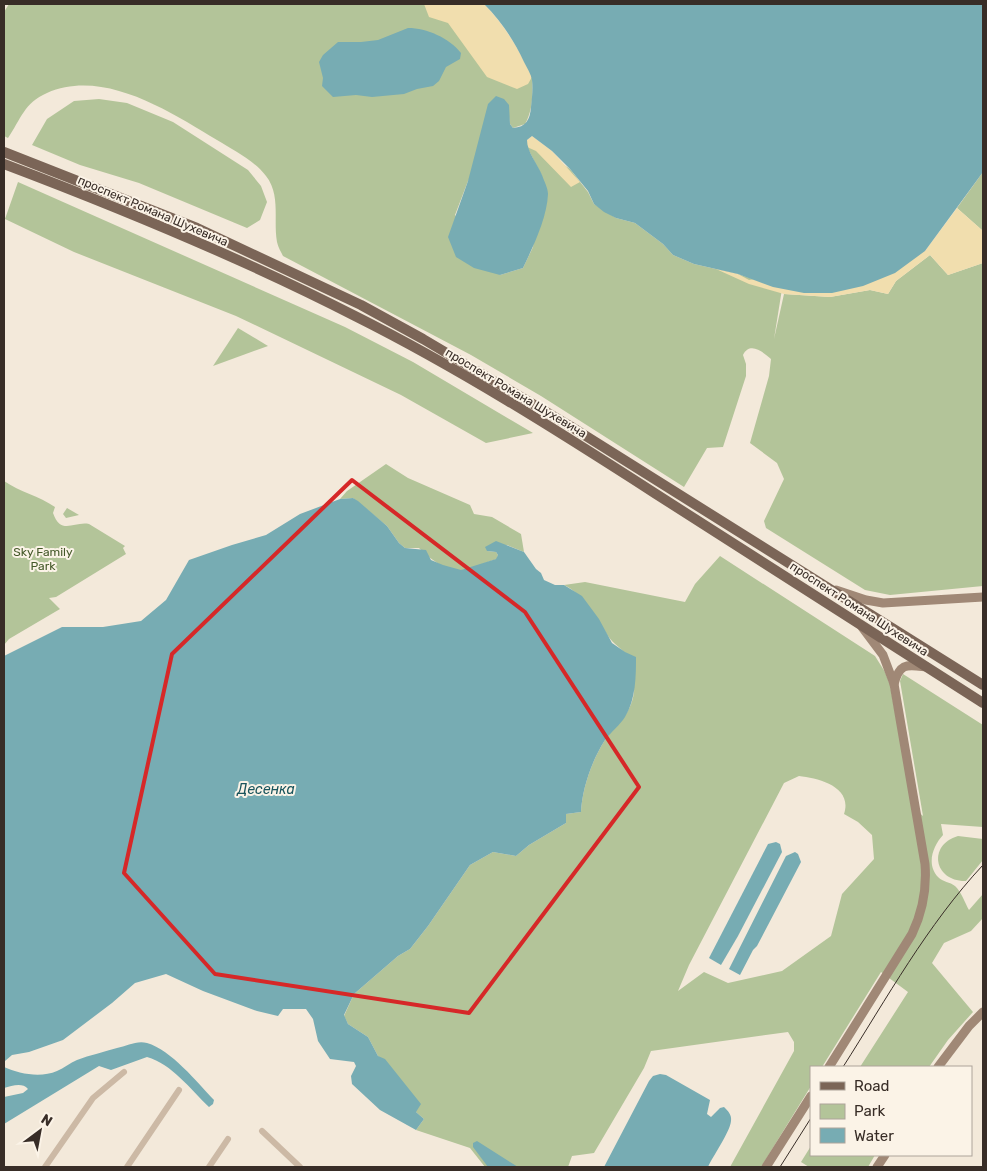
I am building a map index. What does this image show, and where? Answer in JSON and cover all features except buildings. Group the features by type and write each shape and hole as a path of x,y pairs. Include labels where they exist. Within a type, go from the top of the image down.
{"main road":[{"name":"проспект Романа Шухевича","path":"4,152 44,166 197,228 361,305 570,426 983,685"},
{"name":"проспект Романа Шухевича","path":"4,164 156,224 380,328 559,432 983,703"},
{"path":"825,586 866,600 883,603 983,597"},
{"path":"830,1066 912,934 921,913 926,883 925,864 894,684 883,655 861,625"},
{"path":"894,684 897,674 903,667 908,665 927,667"},
{"path":"939,1066 964,1031 983,1012"},
{"path":"766,1167 810,1098"},
{"path":"877,1167 884,1156"}],"street":[{"path":"45,1167 93,1098 124,1072"},
{"path":"127,1167 179,1090"},
{"path":"262,1131 300,1167"},
{"path":"209,1167 228,1139"}],"highlighted area":[{"path":"352,480 525,612 639,787 469,1013 215,974 124,873 172,654"}],"green space":[{"path":"9,4 484,4 532,77 531,107 528,119 525,124 513,128 509,117 468,181 455,215 500,275 523,268 533,247 542,176 527,147 527,140 570,169 588,192 594,204 616,218 635,223 663,244 673,255 694,264 738,274 782,289 774,339 784,294 830,297 870,290 888,294 896,281 930,255 948,275 983,263 983,586 890,595 865,590 766,528 764,521 784,479 777,463 750,443 769,376 771,359 757,349 749,349 743,355 746,364 746,376 723,447 707,448 684,487 541,396 471,355 283,256 277,242 276,208 271,183 261,170 243,156 158,106 113,90 91,86 69,87 39,97 24,112 8,138 4,136 4,12"},
{"path":"99,99 127,103 173,122 248,170 261,186 267,202 260,220 247,228 139,183 80,165 32,145 47,119 74,101"},
{"path":"983,172 983,231 957,208"},
{"path":"18,182 345,327 413,362 533,433 486,443 401,395 236,316 74,252 5,219"},
{"path":"238,328 268,346 213,366"},
{"path":"386,464 408,478 470,505 474,514 492,517 521,534 524,552 507,545 487,551 496,552 498,555 497,559 470,568 456,570 438,564 419,548 405,548 387,526 353,498 340,499 347,491"},
{"name":"Sky Family Park","path":"4,481 55,507 53,513 60,524 68,526 89,524 125,546 123,548 126,554 56,597 49,598 60,609 9,639 4,645"},
{"path":"67,508 79,515 66,518 63,514"},
{"path":"720,556 875,656 885,672 890,685 912,806 923,816 900,681 903,674 983,725 983,827 941,824 943,835 936,844 932,855 934,872 942,880 957,888 969,910 983,894 983,918 971,931 944,943 932,963 973,1012 948,1040 930,1066 861,1066 908,992 881,972 823,1066 810,1066 810,1088 761,1167 730,1167 794,1051 794,1042 788,1032 651,1051 644,1068 594,1153 572,1156 568,1167 485,1167 470,1148 416,1130 424,1119 416,1112 378,1056 368,1037 348,1024 344,1016 354,994 398,956 410,949 470,865 493,852 516,856 529,845 566,823 566,814 581,812 583,794 592,766 605,740 627,713 634,689 625,653 610,639 583,600 564,585 585,582 685,602 695,584","holes":["799,776 816,779 839,791 844,797 844,814 858,822 872,835 874,859 842,894 831,936 782,971 728,983 704,972 678,991 689,965 784,783"]},
{"path":"958,836 983,839 983,860 966,881 955,880 947,876 941,870 938,862 938,854 942,847 948,841"},
{"path":"810,1148 810,1156 874,1156 868,1167 809,1167 801,1162"}],"sand":[{"path":"424,4 484,4 505,29 522,57 532,77 528,84 517,89 487,77 448,23 429,17"},
{"path":"532,136 552,151 580,182 571,187 536,151 527,147 527,140"},
{"path":"957,208 983,231 983,263 948,275 930,255 896,281 888,294 870,290 830,297 784,294 749,284 716,269 738,274 749,280 925,251"}],"water":[{"path":"484,4 983,4 983,172 925,251 895,273 863,286 832,293 804,293 773,287 738,274 694,264 673,255 663,244 635,223 616,218 594,204 588,191 570,169 552,151 532,136 527,140 527,144 542,175 548,194 545,213 531,251 523,268 500,275 474,268 456,257 448,237 468,181 488,104 496,96 504,99 509,105 510,124 513,128 521,126 528,119 532,90 531,76 516,46 507,31"},
{"path":"408,28 423,30 444,38 461,53 460,59 446,67 439,81 433,86 404,94 372,97 356,95 333,97 322,86 323,78 319,62 323,55 338,42 378,40"},
{"name":"Десенка","path":"353,498 387,526 405,548 426,550 431,560 443,565 461,570 496,559 498,555 496,552 487,551 485,547 496,541 524,552 541,573 544,580 555,585 564,585 582,596 599,619 612,643 636,657 635,680 629,710 621,723 605,740 596,756 586,784 581,812 566,814 566,823 529,845 516,856 493,852 470,865 410,949 398,956 354,994 344,1015 348,1024 368,1037 378,1056 385,1059 421,1104 416,1112 424,1119 416,1130 380,1110 352,1084 351,1076 356,1066 354,1062 330,1059 318,1041 313,1019 306,1009 283,1009 278,1016 257,1011 203,991 166,974 135,983 63,1040 29,1052 12,1055 5,1061 4,1067 4,656 62,627 103,627 141,621 166,600 189,560 266,535 300,514 340,499"},
{"path":"776,842 780,844 782,852 721,965 709,958 768,844"},
{"path":"795,852 798,854 801,862 740,975 729,969 786,856"},
{"path":"143,1042 156,1047 174,1059 214,1100 213,1104 209,1107 173,1071 156,1060 147,1057 111,1070 99,1066 4,1124 4,1097 23,1093 28,1089 20,1085 4,1088 4,1067 16,1072 37,1075 51,1073 74,1061"},
{"path":"666,1075 710,1100 707,1114 711,1117 720,1108 724,1107 730,1115 731,1121 728,1131 708,1167 604,1167 649,1081 653,1076"},
{"path":"477,1141 518,1167 488,1167 473,1147 473,1143"}],"tram line":[{"path":"844,1066 926,937 983,865"},
{"path":"780,1167 810,1120"}]}
